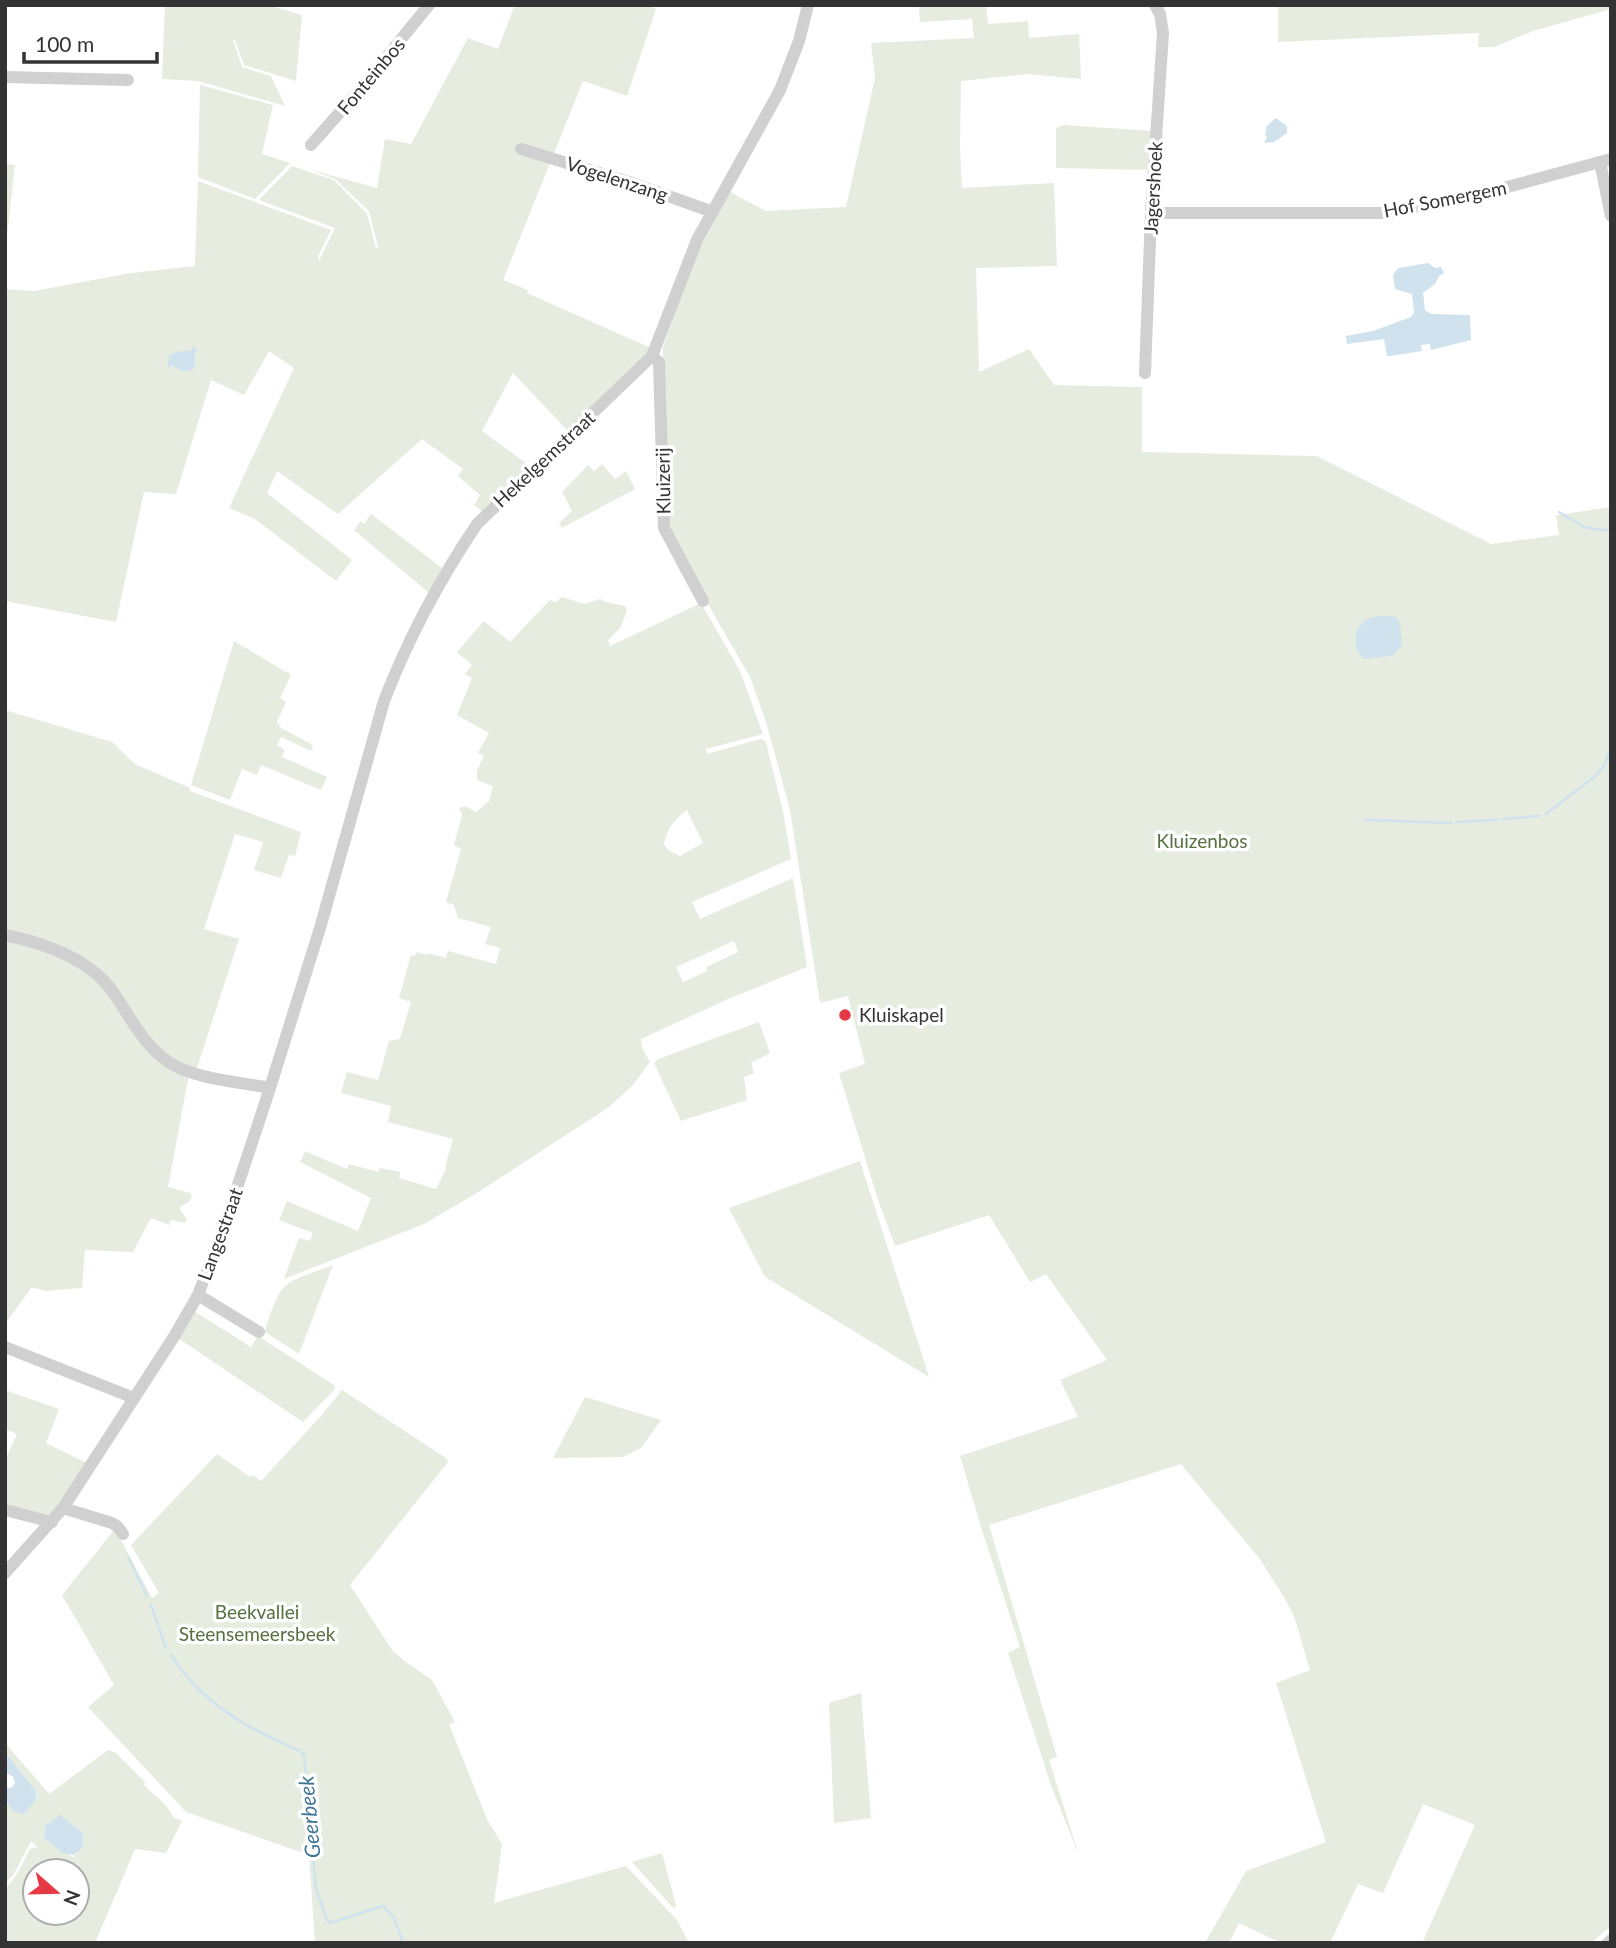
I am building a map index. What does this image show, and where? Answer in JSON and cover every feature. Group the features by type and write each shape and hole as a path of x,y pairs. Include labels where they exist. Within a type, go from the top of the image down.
{"street":[{"name":"Fonteinbos","path":"311,145 429,5"},
{"path":"807,7 821,5"},
{"name":"Jagershoek","path":"1145,373 1151,213 1163,33 1160,14 1155,5"},
{"name":"Hekelgemstraat","path":"318,933 384,701 394,674 454,557 477,524 652,356 683,270 780,90 795,54 807,7"},
{"path":"5,77 128,80"},
{"name":"Vogelenzang","path":"521,149 713,212"},
{"path":"1605,161 1611,216"},
{"name":"Hof Somergem","path":"1151,213 1386,213 1496,190 1605,161"},
{"name":"Kluizerij","path":"652,356 659,362 664,528 703,601"},
{"name":"Langestraat","path":"5,1573 63,1508 198,1295 223,1231 318,933"},
{"path":"5,935 43,945 92,971 113,992 136,1031 179,1068 270,1088"},
{"path":"198,1295 259,1332"},
{"path":"5,1346 134,1398"},
{"path":"63,1508 112,1523 123,1534"},
{"path":"5,1510 52,1522"}],"green space":[{"path":"165,5 268,5 302,15 296,81 244,65 233,40 242,67 271,76 285,106 198,81 162,79"},
{"path":"515,5 647,5 656,9 627,96 583,81 503,280 651,348 645,357 568,431 513,373 482,431 530,466 483,512 474,505 480,495 458,476 463,469 422,439 338,514 277,471 267,493 352,560 336,581 255,519 229,508 294,368 269,351 244,395 211,380 176,494 144,492 116,622 5,601 5,289 34,291 131,273 195,266 198,181 331,230 318,256 319,261 335,228 259,200 292,166 334,180 367,214 376,249 378,247 369,211 335,179 312,170 377,188 385,139 411,144 468,38 498,49"},
{"name":"Kluizenbos","path":"919,5 986,5 988,24 1028,21 1029,38 1079,34 1081,79 1028,74 961,81 962,188 1054,183 1057,266 976,268 979,372 1029,349 1054,385 1142,387 1142,452 1317,456 1491,544 1559,535 1556,515 1611,507 1611,1926 1591,1943 1423,1941 1475,1825 1423,1804 1383,1893 1358,1884 1330,1943 1281,1943 1239,1923 1229,1943 1205,1943 1246,1871 1326,1842 1276,1683 1310,1670 1294,1616 1259,1558 1181,1464 989,1525 1057,1757 1049,1760 1079,1855 1052,1788 1008,1653 1020,1647 960,1456 1078,1417 1060,1380 1107,1360 1046,1274 1030,1282 989,1215 895,1246 839,1073 865,1064 848,996 820,1003 790,810 767,725 750,677 666,523 663,347 694,259 730,192 766,211 846,207 875,78 871,43 974,38 972,19 920,22"},
{"path":"1278,5 1611,5 1611,9 1533,31 1494,47 1478,47 1479,33 1278,42"},
{"path":"200,85 273,105 262,154 290,163 255,199 198,177"},
{"path":"1064,125 1152,131 1150,170 1056,168 1056,128"},
{"path":"5,164 15,165 5,254"},
{"path":"602,464 615,479 626,471 635,489 562,528 559,523 572,511 562,492 588,465 594,471"},
{"path":"371,514 442,568 429,593 354,530 361,521 364,524"},
{"path":"562,597 585,604 600,599 625,606 627,611 620,628 608,640 610,646 701,603 740,671 763,734 706,749 707,754 757,740 766,742 784,816 791,859 692,902 700,919 793,878 807,967 641,1039 642,1048 650,1062 632,1086 609,1107 477,1193 424,1224 284,1279 299,1238 310,1241 313,1233 279,1220 287,1201 358,1231 371,1198 300,1162 305,1151 347,1169 349,1164 378,1172 380,1168 400,1172 399,1178 436,1189 446,1169 453,1139 388,1122 391,1106 341,1093 347,1072 378,1080 389,1041 400,1039 411,1002 399,998 411,955 415,956 416,952 428,953 446,958 448,951 496,964 500,948 485,944 491,927 458,918 454,905 446,902 461,849 454,845 462,815 459,808 465,806 476,812 489,801 493,786 477,780 477,770 484,756 478,753 489,733 457,715 472,678 465,674 472,665 457,652 484,621 510,642 550,600 556,602","holes":["687,810 703,843 680,856 664,845 672,825","734,941 738,952 706,967 707,971 683,982 676,967"]},
{"path":"234,641 291,675 280,698 286,702 277,722 281,728 313,745 311,751 281,737 277,745 285,750 282,757 327,777 321,790 261,765 257,775 242,769 230,800 191,785"},
{"path":"5,710 112,742 135,764 190,788 190,791 301,832 295,856 289,855 281,878 254,870 263,842 235,834 204,929 239,939 196,1071 164,1055 104,977 5,931"},
{"path":"5,936 71,960 105,985 127,1022 189,1074 168,1187 190,1193 192,1196 189,1202 180,1207 187,1219 185,1223 171,1220 169,1225 151,1218 133,1252 85,1250 82,1288 45,1291 32,1287 5,1324"},
{"path":"759,1022 770,1053 751,1063 754,1073 744,1077 747,1100 681,1121 654,1063 658,1059"},
{"path":"860,1161 929,1377 765,1277 729,1208"},
{"path":"333,1265 299,1354 265,1332 275,1301 286,1285"},
{"path":"194,1311 251,1347 258,1336 334,1385 335,1389 303,1422 178,1338"},
{"path":"5,1390 59,1409 46,1443 87,1463 50,1515 5,1505 5,1460 17,1434 5,1429"},
{"name":"Beekvallei Steensemeersbeek","path":"342,1390 446,1458 448,1462 350,1585 392,1650 432,1680 455,1722 449,1724 487,1819 502,1844 494,1903 626,1866 677,1920 689,1943 315,1943 309,1855 186,1812 88,1707 114,1685 62,1595 115,1529 152,1598 159,1593 131,1545 217,1454 250,1477 253,1475 261,1481"},
{"path":"585,1397 661,1420 641,1448 623,1457 553,1458"},
{"path":"861,1693 871,1818 834,1823 829,1703"},
{"path":"5,1743 49,1794 108,1750 116,1753 145,1782 144,1785 173,1817 182,1821 166,1853 135,1849 95,1943 5,1943 5,1889 21,1866 21,1927 91,1927 91,1857 75,1857 77,1853 60,1816 49,1822 47,1841 73,1857 26,1857 30,1849 38,1847 31,1841 14,1874 5,1883 5,1800 14,1811 37,1797 37,1792 5,1752"},
{"path":"662,1853 676,1905 674,1909 632,1862"}],"water":[{"path":"1276,118 1287,126 1287,133 1274,142 1264,143 1267,126"},
{"path":"1428,263 1435,268 1441,267 1444,273 1423,293 1425,310 1431,314 1470,315 1471,340 1431,350 1430,344 1421,345 1422,351 1390,356 1387,356 1384,339 1347,344 1346,336 1373,331 1411,317 1414,312 1412,294 1395,289 1393,275 1398,268"},
{"path":"192,346 198,350 195,353 194,369 183,372 172,365 167,369 169,355 191,351"},
{"path":"1379,616 1397,617 1402,645 1392,656 1364,659 1356,647 1357,631 1364,621"},
{"path":"5,1752 37,1792 35,1801 24,1814 14,1811 7,1800 5,1785 11,1788 15,1783 13,1777 5,1772"},
{"path":"60,1815 83,1833 83,1846 74,1855 63,1853 44,1838 46,1825"}],"waterway":[{"path":"1559,512 1584,527 1599,530"},
{"path":"1601,530 1611,529"},
{"path":"1546,814 1594,777 1604,766 1611,747"},
{"path":"1502,819 1539,816"},
{"path":"1365,820 1452,823"},
{"path":"1456,822 1498,820"},
{"name":"Geerbeek","path":"128,1557 147,1596"},
{"name":"Geerbeek","path":"151,1605 166,1648"},
{"name":"Geerbeek","path":"171,1655 197,1688 212,1701 245,1724 304,1755 316,1889 327,1920"},
{"name":"Geerbeek","path":"328,1921 330,1923 383,1906 394,1917 403,1943"}],"place":[{"name":"Kluiskapel","path":"845,1015"}]}
